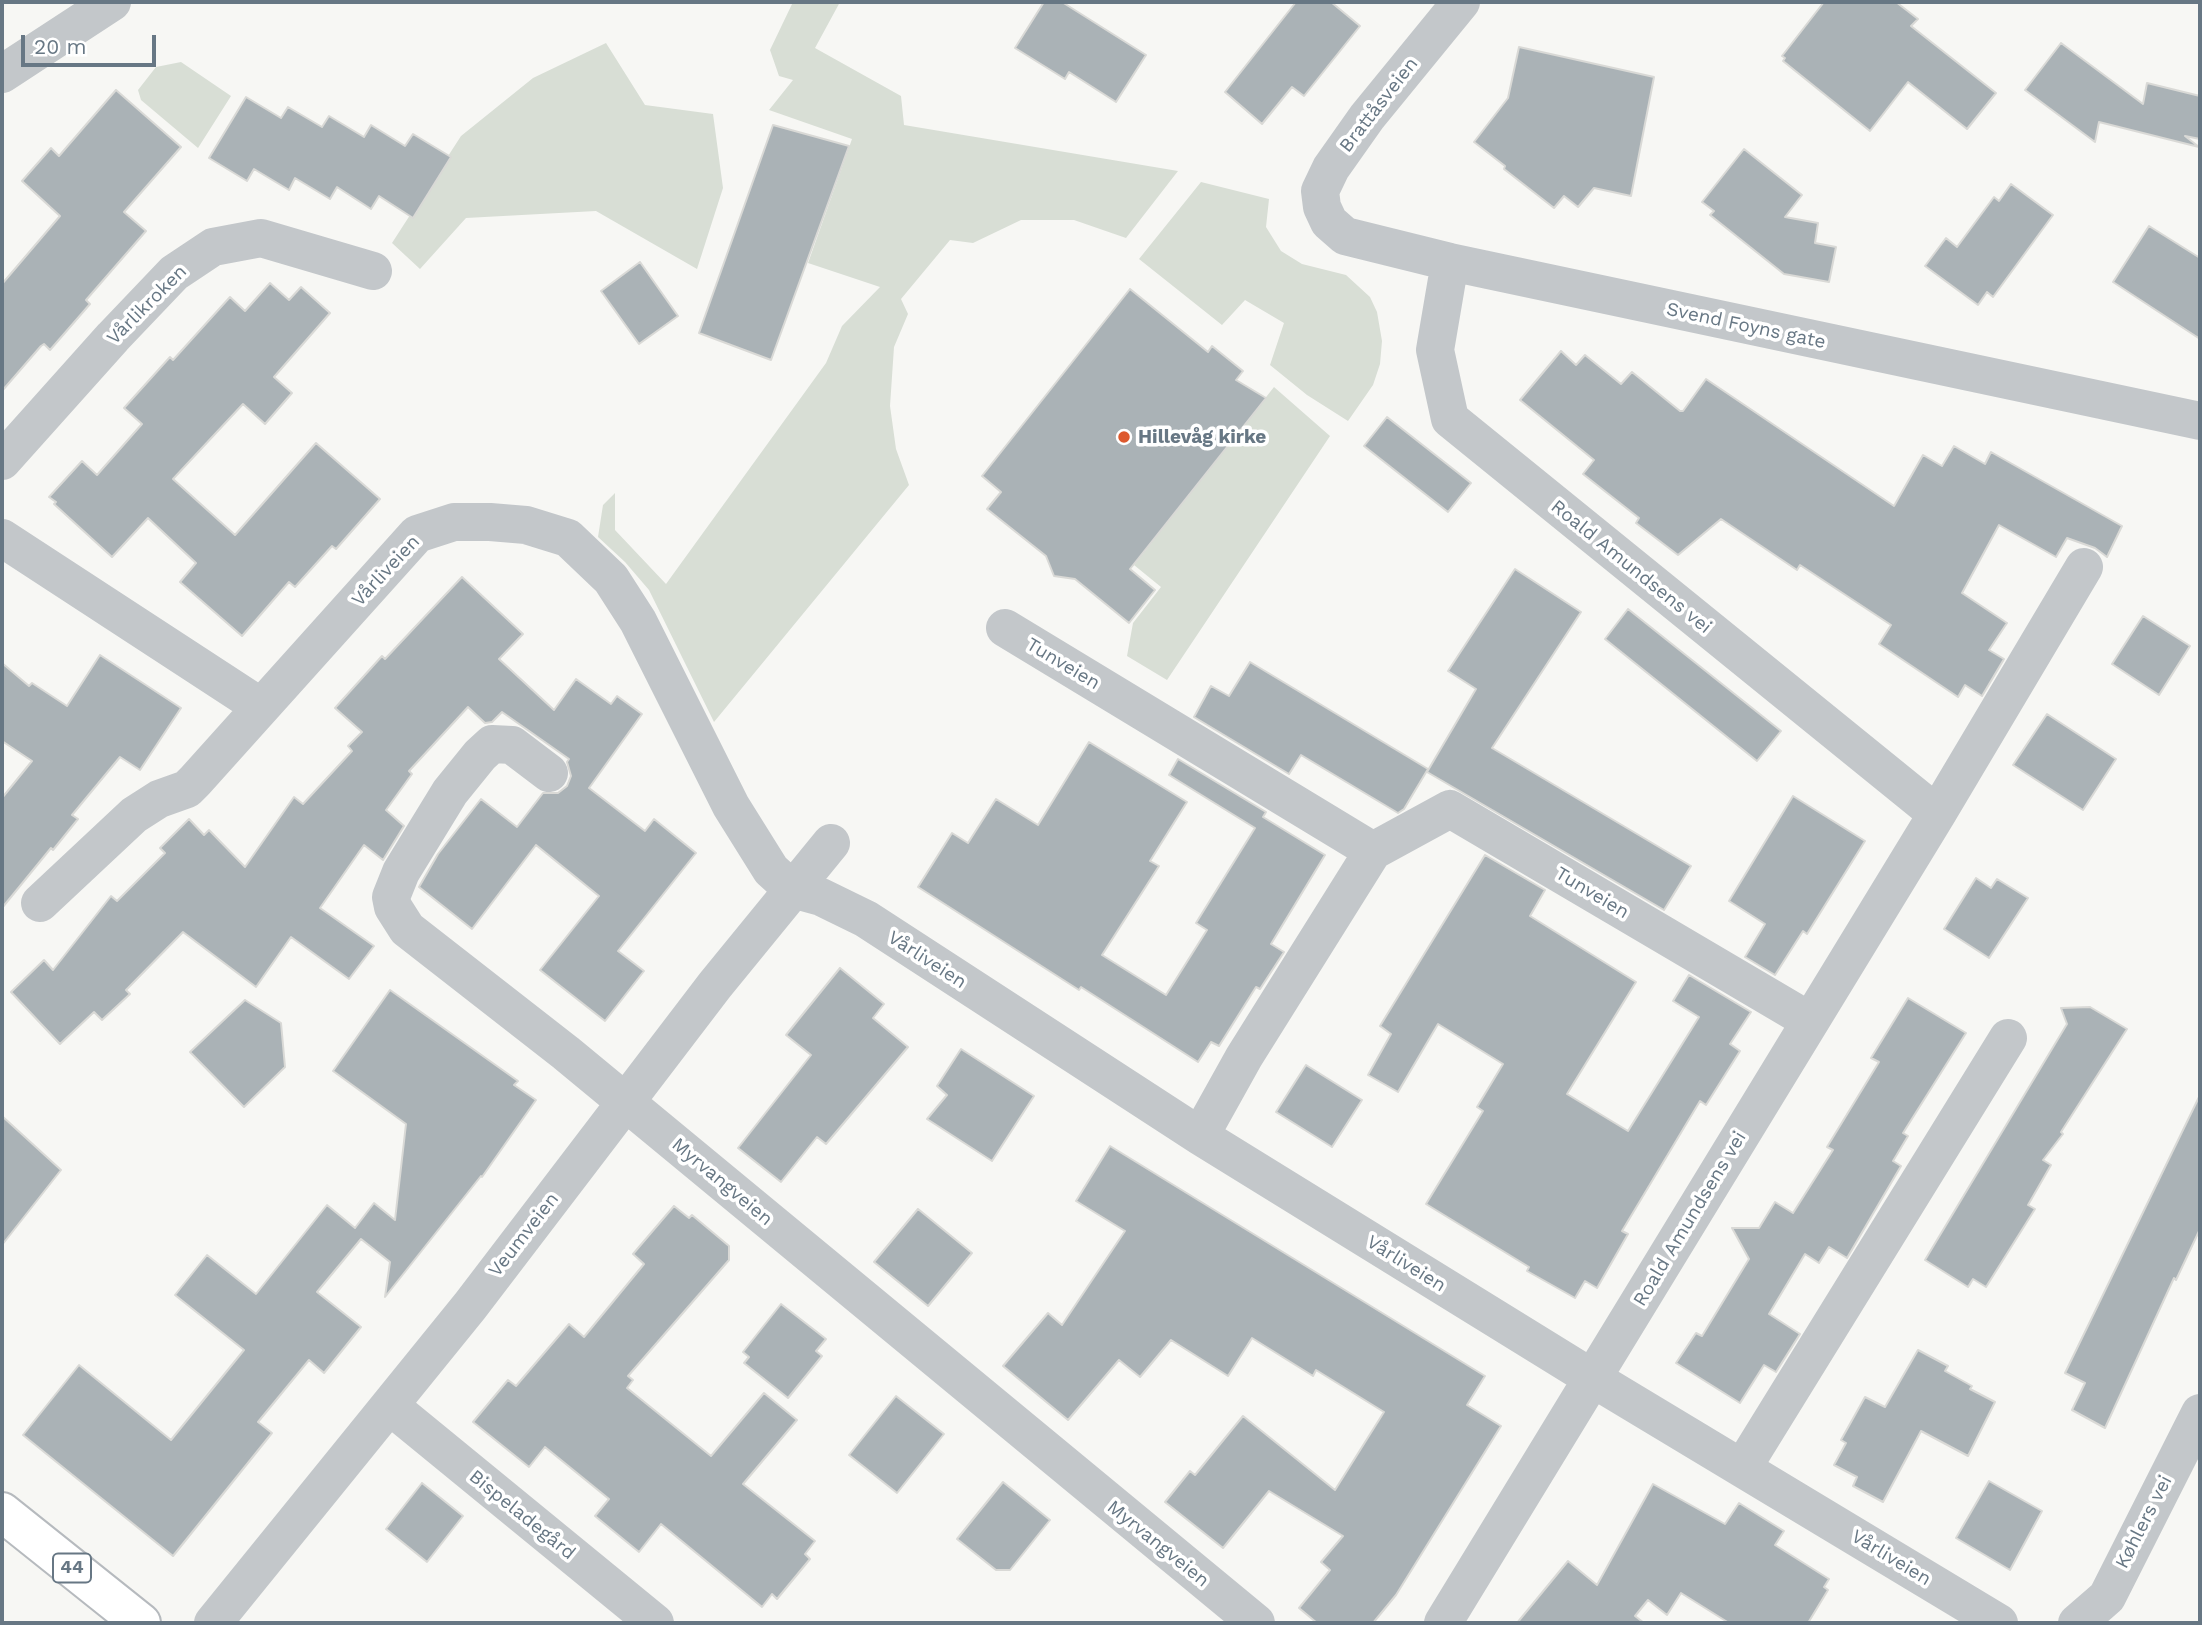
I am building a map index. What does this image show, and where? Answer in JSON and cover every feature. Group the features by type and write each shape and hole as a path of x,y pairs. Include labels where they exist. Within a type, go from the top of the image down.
{"main road":[{"name":"44","path":"2,1512 141,1623"}],"street":[{"path":"2,75 112,2"},
{"name":"Brattåsveien","path":"1320,191 1331,168 1441,9"},
{"name":"Svend Foyns gate","path":"1320,191 1322,207 1329,222 1345,236 1450,262 2200,421"},
{"name":"Vårlikroken","path":"2,461 174,273 214,247 261,238 373,271"},
{"name":"Roald Amundsens vei","path":"1450,262 1435,349 1450,419 1937,814"},
{"name":"Vårliveien","path":"40,903 134,815 159,799 187,789 231,744 417,534 454,522 490,522 526,525 568,538 611,579 631,610 731,806 771,870 792,889 821,897 866,919 1200,1136 1592,1378 1998,1623"},
{"path":"2,538 261,707"},
{"name":"Roald Amundsens vei","path":"1443,1623 1937,814 2084,567"},
{"name":"Tunveien","path":"1005,628 1373,851"},
{"name":"Myrvangveien","path":"549,773 512,745 492,744 450,792 407,862 391,897 393,907 407,929 627,1103 1255,1623"},
{"name":"Tunveien","path":"1200,1136 1244,1057 1373,851 1450,809 1810,1021"},
{"name":"Veumveien","path":"213,1623 390,1406 627,1103 715,985 831,843"},
{"path":"1743,1467 2008,1038"},
{"name":"Bispeladegård","path":"390,1406 655,1623"},
{"name":"Køhlers vei","path":"2077,1623 2107,1597 2200,1413"}],"shaded area":[{"path":"793,2 840,2 815,48 901,96 904,125 1178,171 1126,238 1074,220 1021,220 973,243 950,240 901,299 908,314 894,347 890,406 896,449 909,485 714,722 649,590 625,562 598,537 603,505 615,493 615,530 666,584 826,363 842,326 880,287 808,263 852,139 769,110 793,80 779,76 770,50"},
{"path":"606,43 645,105 713,114 723,188 697,269 596,211 466,218 420,269 392,243 461,136 533,78"},
{"path":"181,62 231,96 198,148 141,100 138,90 156,67"},
{"path":"1201,182 1269,199 1266,227 1281,251 1302,264 1346,275 1370,297 1377,312 1382,341 1380,364 1373,385 1348,421 1307,395 1270,365 1284,323 1245,300 1222,325 1139,259"},
{"path":"1274,387 1330,436 1167,680 1127,656 1133,623 1161,587 1134,565"}],"building":[{"path":"1044,2 1062,2 1146,55 1116,102 1069,72 1065,79 1015,48"},
{"path":"1296,2 1331,2 1360,26 1304,96 1292,87 1262,124 1225,92"},
{"path":"1824,2 1896,2 1918,19 1911,26 1996,93 1967,129 1908,82 1870,131 1783,61 1785,58 1782,56"},
{"path":"2061,43 2143,104 2147,83 2200,96 2200,139 2185,136 2199,147 2099,122 2095,142 2025,90"},
{"path":"1519,47 1654,77 1631,196 1594,188 1578,207 1564,196 1554,208 1474,142 1508,98"},
{"path":"116,90 181,147 124,212 146,231 86,300 90,304 50,350 44,344 41,346 2,391 2,284 60,216 22,181 51,148 59,156"},
{"path":"246,97 281,118 288,107 322,127 329,116 364,137 371,125 405,146 413,134 451,157 413,218 379,196 371,209 337,187 330,199 295,178 289,190 254,169 247,181 209,158"},
{"path":"773,125 849,146 771,360 699,333"},
{"path":"1744,149 1802,195 1785,217 1818,223 1815,243 1836,247 1829,282 1784,274 1710,215 1714,211 1702,202"},
{"path":"2011,184 2053,215 1993,297 1987,292 1978,305 1925,266 1946,238 1957,247 1994,197 1999,201"},
{"path":"2149,226 2200,258 2200,339 2113,282"},
{"path":"640,262 678,316 639,344 601,291"},
{"path":"270,283 289,300 301,287 330,313 274,377 292,393 265,424 243,404 173,479 235,535 316,443 380,499 336,549 332,546 295,587 289,582 242,636 180,582 196,563 148,518 112,557 49,497 82,461 97,475 142,424 124,408 170,357 173,360 230,297 245,311"},
{"name":"Hillevåg kirke","path":"1130,289 1208,352 1212,346 1243,371 1236,380 1266,398 1130,569 1155,590 1129,623 1075,579 1054,576 1046,556 987,509 1001,492 982,476"},
{"path":"1561,351 1576,365 1585,355 1621,384 1632,372 1680,411 1683,411 1706,379 1894,506 1923,455 1942,466 1954,446 1985,464 1991,452 2122,526 2107,557 2095,548 2067,538 2056,557 1999,525 1962,593 2007,623 1989,650 2004,659 1982,696 1965,685 1958,697 1879,644 1891,625 1800,565 1797,570 1721,519 1678,555 1636,523 1639,518 1583,474 1594,460 1520,400"},
{"path":"1387,417 1471,483 1448,512 1364,446"},
{"path":"1515,569 1581,612 1492,748 1691,866 1664,910 1427,772 1476,689 1448,671"},
{"path":"462,577 523,634 499,659 554,710 576,679 611,704 617,696 642,714 589,788 645,831 654,819 696,853 618,951 644,971 605,1021 540,970 599,896 536,845 472,929 419,887 438,854 481,799 517,827 543,793 558,793 567,786 571,776 567,762 569,759 502,712 492,722 485,723 468,707 409,771 412,774 386,810 404,826 383,860 364,845 320,908 374,946 349,979 291,937 256,987 183,932 126,990 130,994 102,1020 94,1012 60,1044 11,992 44,960 53,970 111,896 117,901 165,853 160,848 189,819 204,835 209,830 245,867 294,797 303,804 352,751 348,746 362,732 335,708 382,656 385,659"},
{"path":"1628,609 1781,731 1757,761 1605,639"},
{"path":"2143,616 2190,646 2159,695 2112,664"},
{"path":"100,655 181,708 140,770 120,757 72,815 78,819 2,908 2,798 32,761 2,741 2,663 29,686 32,683 67,706"},
{"path":"1250,662 1428,769 1404,809 1398,813 1301,755 1289,774 1194,717 1211,686 1229,696"},
{"path":"2047,714 2116,759 2083,810 2013,765"},
{"path":"1089,742 1187,802 1150,861 1159,866 1102,955 1166,995 1207,930 1196,923 1255,828 1169,775 1178,759 1266,812 1263,817 1325,855 1271,944 1284,952 1260,989 1256,987 1219,1046 1211,1042 1198,1062 918,887 952,833 968,843 996,799 1038,825"},
{"path":"1793,796 1865,841 1807,934 1803,931 1775,975 1745,957 1765,924 1729,901"},
{"path":"1485,855 1545,890 1530,916 1636,982 1567,1094 1628,1131 1699,1017 1673,1001 1689,975 1751,1012 1730,1044 1740,1051 1706,1105 1700,1101 1622,1231 1628,1234 1597,1288 1585,1281 1575,1298 1527,1271 1529,1267 1426,1204 1483,1111 1477,1107 1503,1064 1438,1024 1398,1092 1368,1075 1391,1034 1380,1026"},
{"path":"1976,878 1991,888 1997,879 2028,898 1989,958 1944,929"},
{"path":"840,968 884,1004 873,1018 908,1047 826,1144 817,1137 781,1182 738,1148 811,1055 786,1035"},
{"path":"390,990 518,1081 514,1085 536,1100 482,1177 385,1297 390,1262 361,1239 317,1292 361,1327 324,1373 309,1360 258,1422 272,1433 173,1556 23,1435 79,1365 171,1440 244,1350 175,1295 207,1255 256,1294 327,1205 355,1228 374,1203 395,1220 406,1124 333,1071"},
{"path":"1908,998 1966,1033 1903,1133 1908,1136 1893,1161 1901,1166 1847,1258 1829,1247 1819,1263 1805,1254 1769,1314 1800,1334 1776,1372 1764,1365 1740,1403 1676,1363 1696,1333 1702,1336 1749,1259 1732,1228 1759,1228 1775,1202 1793,1213 1833,1150 1827,1147 1879,1062 1871,1058"},
{"path":"245,1000 281,1023 285,1067 244,1107 190,1052"},
{"path":"2090,1007 2127,1029 2061,1132 2063,1134 2043,1160 2051,1165 2028,1205 2035,1209 1986,1287 1973,1279 1968,1287 1925,1260 2067,1024 2061,1008"},
{"path":"961,1049 1034,1096 992,1161 927,1119 947,1095 937,1086"},
{"path":"1306,1065 1362,1100 1332,1147 1276,1112"},
{"path":"2200,1095 2200,1229 2176,1280 2174,1278 2105,1428 2072,1410 2085,1383 2065,1373"},
{"path":"2,1116 61,1170 2,1245"},
{"path":"1110,1146 1485,1376 1467,1405 1501,1426 1396,1595 1373,1623 1317,1623 1299,1608 1330,1570 1321,1562 1343,1536 1269,1491 1223,1548 1165,1502 1190,1471 1195,1475 1243,1416 1335,1490 1384,1412 1316,1370 1313,1376 1252,1338 1228,1376 1171,1340 1140,1377 1119,1360 1068,1420 1003,1366 1048,1313 1062,1325 1125,1231 1076,1201"},
{"path":"674,1206 689,1218 692,1215 729,1246 729,1260 628,1376 633,1380 627,1388 711,1456 764,1393 797,1420 743,1484 815,1541 805,1554 810,1559 777,1599 772,1594 762,1607 661,1524 639,1552 595,1516 609,1499 545,1447 529,1467 473,1422 508,1380 516,1386 569,1324 584,1337 644,1264 633,1254"},
{"path":"918,1209 972,1253 928,1306 874,1262"},
{"path":"781,1304 826,1339 816,1351 822,1356 788,1398 744,1363 749,1357 743,1352"},
{"path":"1918,1350 1948,1366 1945,1371 1972,1386 1970,1389 1995,1402 1968,1456 1921,1431 1883,1502 1853,1486 1857,1477 1834,1465 1846,1443 1841,1440 1865,1397 1885,1407"},
{"path":"896,1396 944,1434 897,1493 849,1455"},
{"path":"1989,1481 2042,1511 2010,1570 1956,1538"},
{"path":"1003,1482 1050,1520 1010,1570 996,1570 957,1539"},
{"path":"422,1483 463,1516 427,1562 386,1529"},
{"path":"1653,1484 1725,1524 1739,1503 1784,1531 1775,1545 1829,1579 1824,1587 1828,1590 1808,1623 1729,1623 1681,1593 1667,1615 1648,1600 1635,1616 1644,1623 1517,1623 1568,1561 1597,1585"}],"place":[{"name":"Hillevåg kirke","path":"1124,437"}]}
